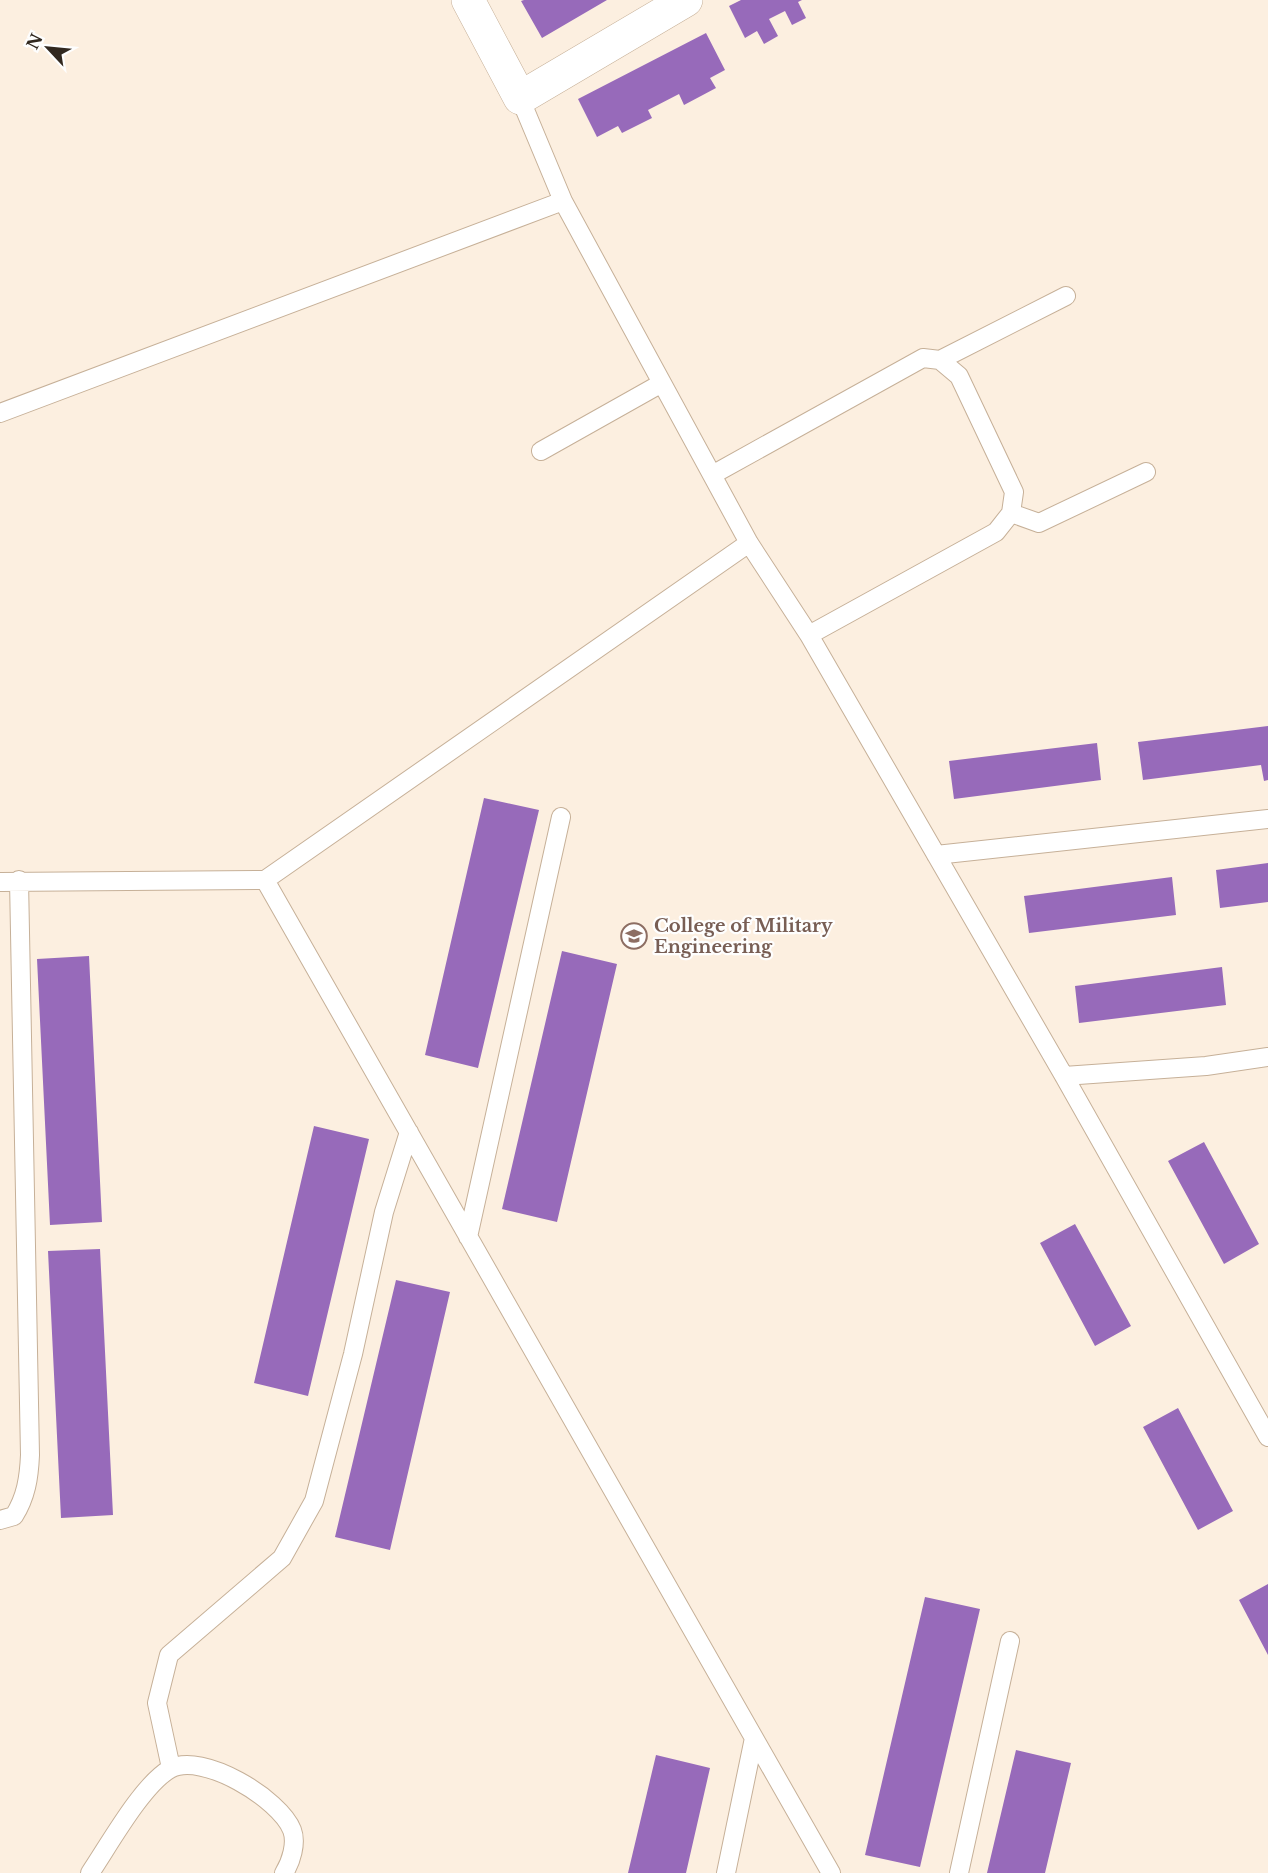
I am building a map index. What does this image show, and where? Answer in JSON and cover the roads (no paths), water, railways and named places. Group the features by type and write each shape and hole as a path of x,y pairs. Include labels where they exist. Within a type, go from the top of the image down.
{"street":[{"path":"468,0 520,98 686,0"}],"lane":[{"path":"520,98 563,201 749,543 809,635 1064,1076 1268,1437"},
{"path":"0,413 563,201"},
{"path":"940,360 1066,296"},
{"path":"712,475 923,358 940,360 959,376 1014,492 1011,513 996,532 809,635"},
{"path":"542,452 662,383"},
{"path":"1011,513 1039,523 1146,472"},
{"path":"0,882 19,880 265,880 749,543"},
{"path":"468,1237 561,817"},
{"path":"936,855 1268,819"},
{"path":"0,1520 14,1516 19,1509 29,1481 30,1455 19,880"},
{"path":"265,880 831,1873"},
{"path":"1064,1076 1206,1066 1268,1057"},
{"path":"171,1768 157,1703 169,1656 282,1558 314,1501 353,1354 384,1212 409,1132"},
{"path":"959,1873 1010,1641"},
{"path":"726,1873 754,1738"},
{"path":"90,1873 151,1785 171,1768 192,1764 237,1779 278,1809 293,1831 292,1861 284,1873"}],"place":[{"name":"College of Military Engineering","path":"634,936"}]}
